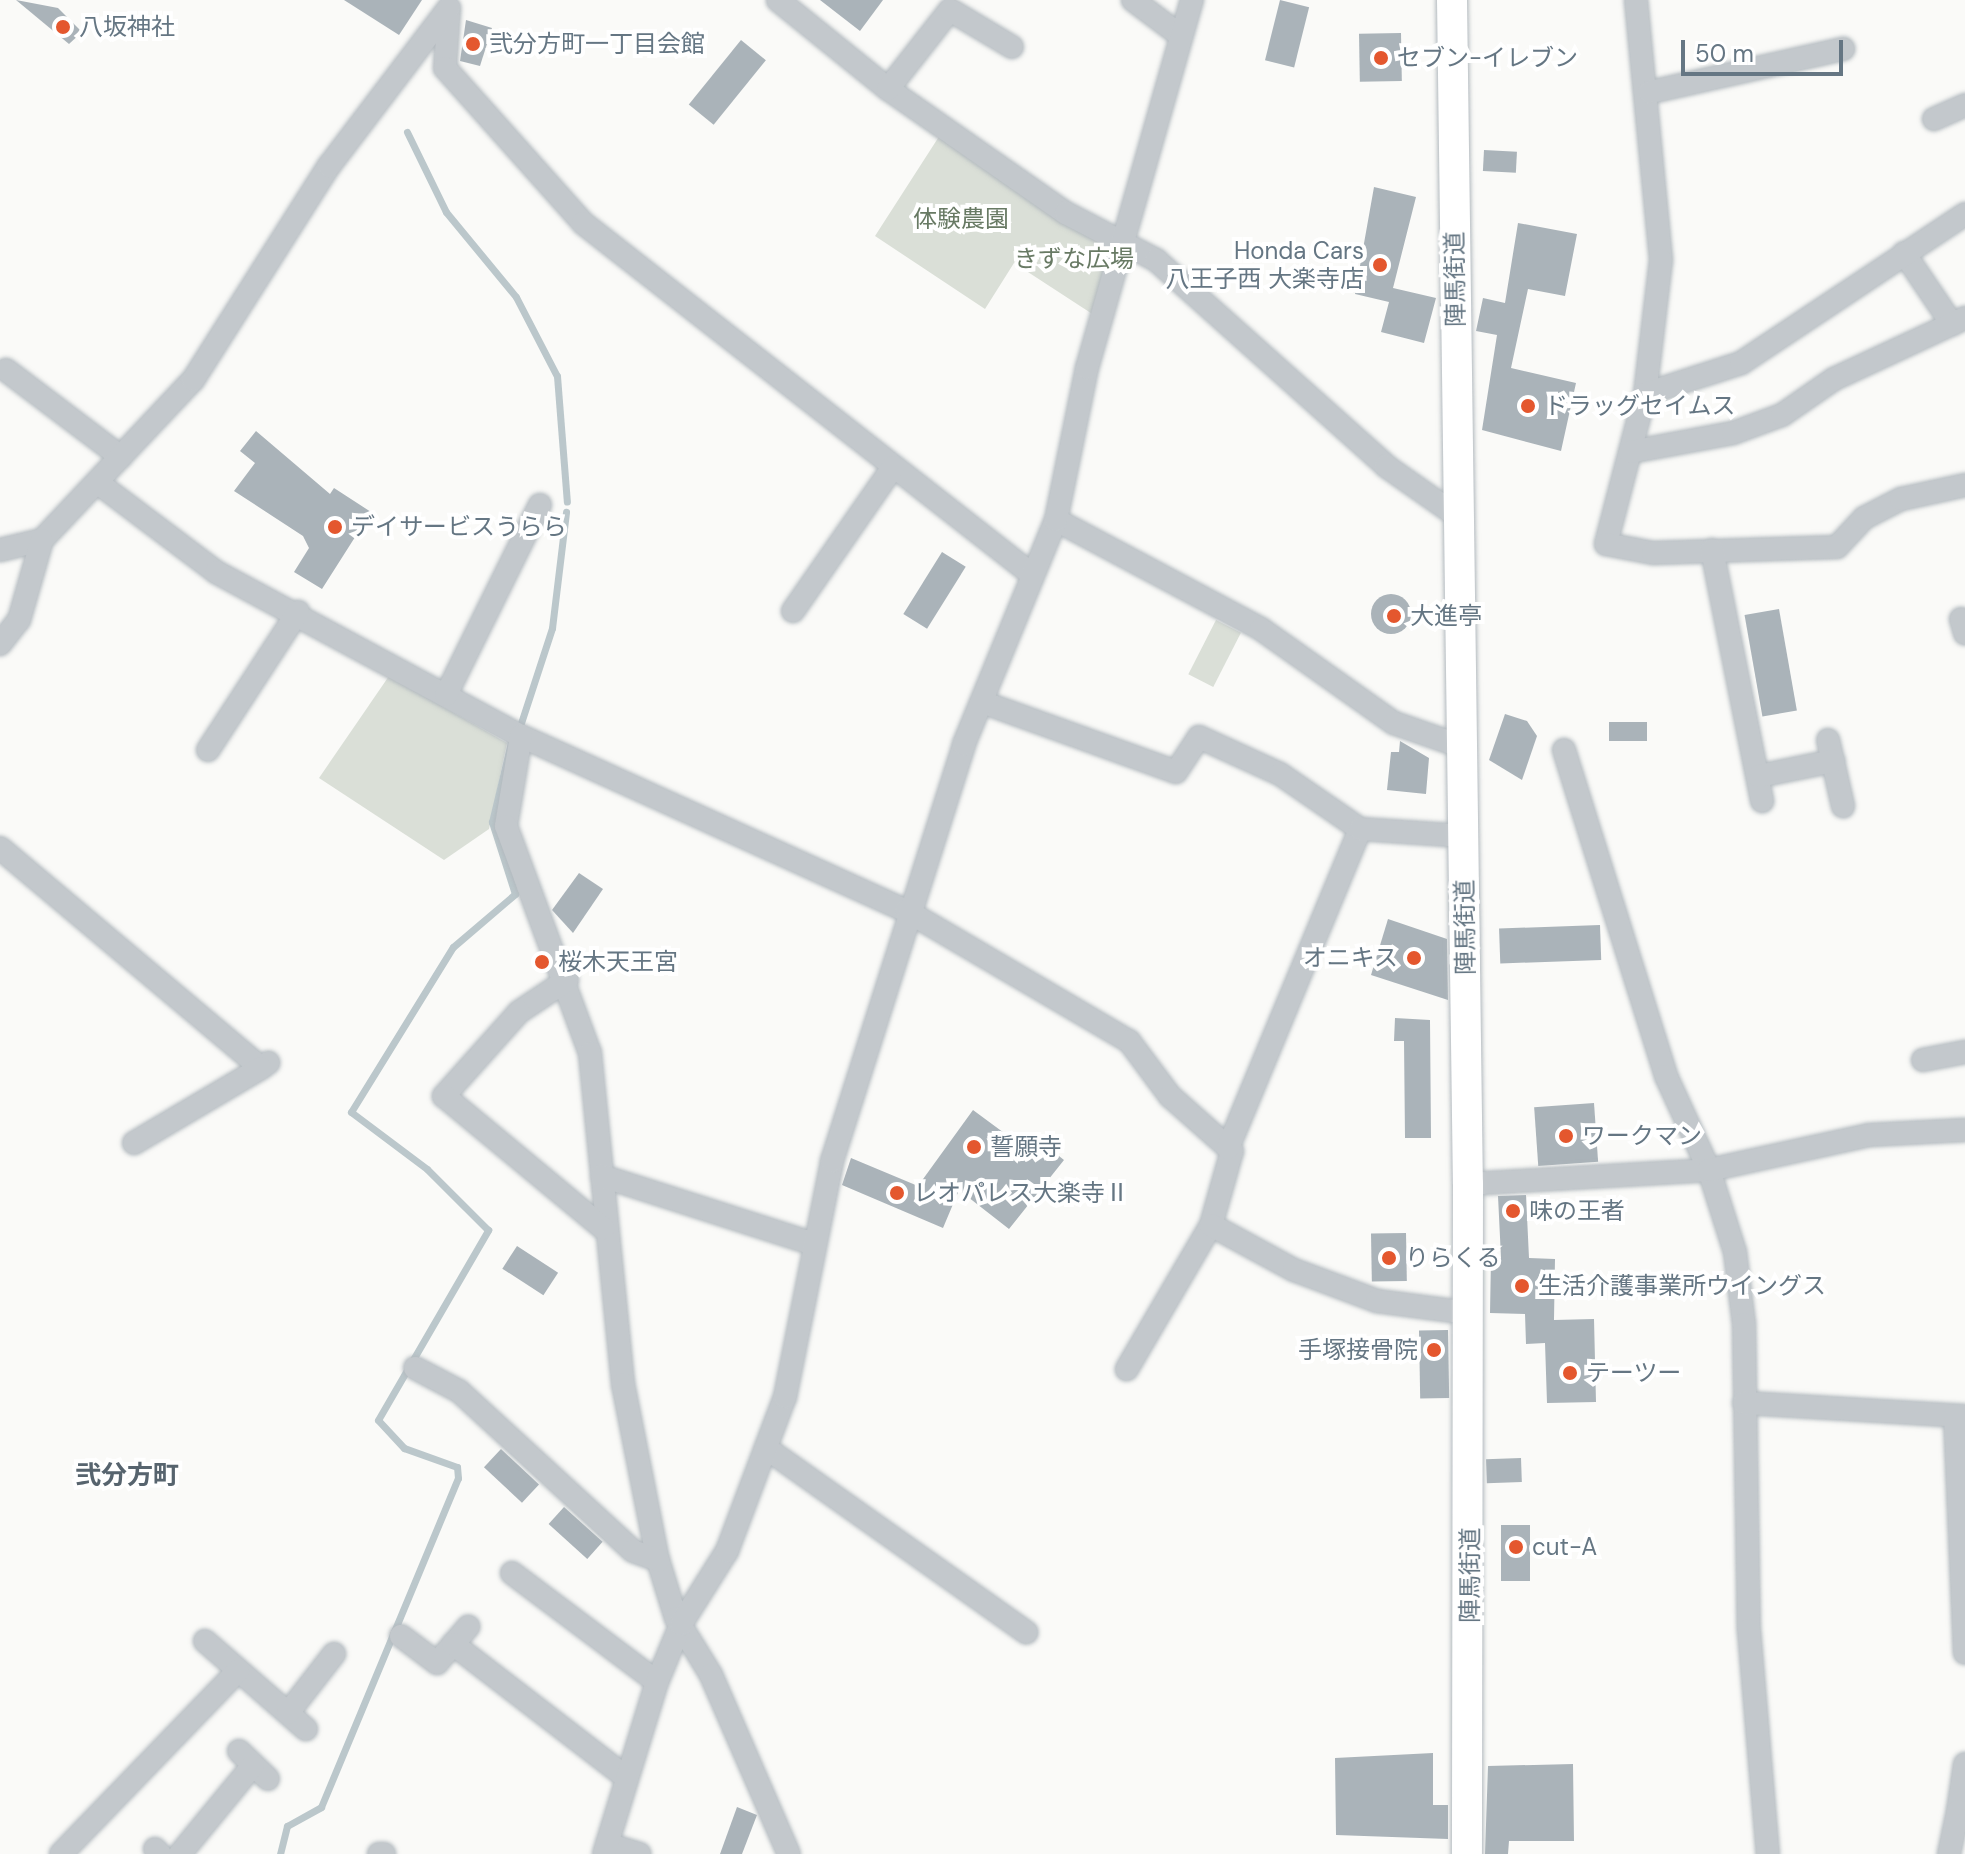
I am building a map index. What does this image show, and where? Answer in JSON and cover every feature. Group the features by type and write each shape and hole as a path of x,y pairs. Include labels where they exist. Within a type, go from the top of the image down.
{"main road":[{"name":"陣馬街道","path":"1452,0 1468,1184 1467,1854"}],"street":[{"path":"778,0 888,89 1121,245 1156,260 1375,457 1460,518"},
{"path":"1133,0 1181,36"},
{"path":"639,1854 606,1849 626,1777 657,1682 681,1624 727,1551 785,1397 811,1243 907,911 1030,573 1056,520 1121,245 1192,0"},
{"path":"1636,0 1650,92 1662,246 1645,394 1606,544 1653,553 1837,547 1864,518 1901,499 1965,485"},
{"path":"0,644 19,620 42,540 193,380 329,166 451,4"},
{"path":"451,4 445,68 583,223 1030,573"},
{"path":"888,89 950,10 1012,47"},
{"path":"1650,92 1843,49"},
{"path":"1934,119 1965,105"},
{"path":"1645,394 1741,363 1965,214"},
{"path":"1630,452 1733,433 1782,415 1834,379 1958,321 1904,253"},
{"path":"6,370 121,457"},
{"path":"793,611 893,467"},
{"path":"98,483 216,572 298,612 521,736 907,911 1129,1041 1170,1096 1228,1148"},
{"path":"446,695 540,505"},
{"path":"1056,520 1261,629 1394,723 1463,747"},
{"path":"0,550 42,540"},
{"path":"1712,550 1762,801"},
{"path":"208,750 298,612"},
{"path":"982,702 1176,772 1199,737 1280,774 1360,829 1464,836"},
{"path":"521,736 506,826 567,980 590,1053 602,1176 603,1228 658,1560 681,1624 789,1854"},
{"path":"1564,750 1666,1076 1709,1170 1736,1264 1744,1403 1749,1630 1768,1854"},
{"path":"1759,776 1830,750 1843,806"},
{"path":"1127,1369 1211,1225 1228,1148 1360,829"},
{"path":"0,848 264,1066 134,1143"},
{"path":"567,980 519,1012 444,1096 603,1228"},
{"path":"1923,1060 1965,1052"},
{"path":"1468,1184 1709,1170 1869,1135 1965,1130"},
{"path":"602,1176 811,1243"},
{"path":"1211,1225 1294,1270 1377,1301 1468,1313"},
{"path":"415,1368 459,1391 633,1551 658,1560"},
{"path":"1744,1403 1960,1416 1965,1653"},
{"path":"766,1448 1026,1632"},
{"path":"512,1573 657,1682"},
{"path":"401,1636 437,1663 460,1636 626,1777"},
{"path":"205,1641 306,1729"},
{"path":"288,1713 334,1654"},
{"path":"61,1854 238,1671"},
{"path":"1949,1854 1961,1812 1965,1764"},
{"path":"180,1854 253,1765"}],"green space":[{"name":"体験農園","path":"940,135 1121,245 1100,319 1014,263 985,309 875,236"},
{"path":"1216,620 1241,633 1213,687 1188,674"},
{"path":"389,676 507,743 489,829 444,860 319,778"}],"building":[{"name":"八坂神社","path":"16,0 58,8 82,32 69,44"},
{"path":"344,0 422,0 399,35"},
{"path":"820,0 883,0 860,31"},
{"path":"1280,0 1309,7 1294,67 1265,60"},
{"name":"弐分方町一丁目会館","path":"466,20 492,28 480,66 460,61"},
{"name":"セブン-イレブン","path":"1401,33 1402,81 1360,82 1359,34"},
{"path":"741,40 766,60 714,125 689,105"},
{"path":"1484,150 1517,152 1516,173 1483,171"},
{"name":"Honda Cars 八王子西 大楽寺店","path":"1374,187 1416,197 1393,288 1436,298 1424,343 1381,332 1389,302 1355,294"},
{"path":"1518,223 1577,234 1565,296 1528,289 1511,368 1576,383 1561,451 1482,430 1497,335 1476,331 1483,298 1505,303"},
{"path":"256,431 330,494 334,488 371,512 322,589 294,572 309,548 303,536 234,491 255,463 240,451"},
{"path":"942,552 966,567 927,629 903,614"},
{"path":"1391,594 1405,600 1411,614 1405,628 1391,634 1377,628 1371,614 1377,600"},
{"path":"1779,609 1797,710 1762,717 1745,615"},
{"path":"1505,714 1527,721 1537,736 1522,780 1489,760"},
{"path":"1609,722 1647,722 1647,741 1609,741"},
{"path":"1400,741 1429,758 1426,794 1387,790 1391,752 1399,752"},
{"path":"579,873 603,889 573,933 552,910"},
{"name":"オニキス","path":"1388,919 1447,939 1448,1000 1371,975"},
{"path":"1600,925 1601,960 1500,964 1499,929"},
{"path":"1395,1018 1430,1020 1431,1138 1405,1138 1404,1041 1394,1041"},
{"name":"ワークマン","path":"1594,1103 1598,1162 1538,1166 1534,1107"},
{"path":"973,1110 1031,1153 1040,1141 1064,1160 1009,1229 959,1190 943,1228 842,1185 851,1158 918,1186"},
{"path":"1526,1195 1529,1258 1555,1259 1554,1320 1594,1319 1596,1402 1547,1403 1545,1343 1526,1344 1525,1314 1490,1313 1491,1258 1501,1258 1498,1196"},
{"name":"りらくる","path":"1406,1233 1407,1281 1372,1282 1371,1234"},
{"path":"517,1246 558,1273 543,1295 502,1269"},
{"path":"1448,1330 1449,1398 1420,1398 1419,1331"},
{"path":"501,1449 539,1484 522,1503 484,1467"},
{"path":"1521,1458 1522,1482 1487,1483 1486,1459"},
{"path":"564,1507 603,1542 587,1559 549,1524"},
{"name":"cut-A","path":"1501,1525 1530,1525 1530,1581 1501,1581"},
{"path":"1433,1753 1433,1805 1448,1805 1448,1839 1336,1835 1335,1758"},
{"path":"1573,1764 1574,1841 1509,1841 1508,1854 1485,1854 1488,1766"},
{"path":"737,1807 757,1815 742,1854 720,1854"}],"waterway":[{"path":"407,132 446,212 516,297 557,376 567,502"},
{"path":"521,723 552,628 566,512"},
{"path":"280,1854 287,1826 321,1807 458,1478 457,1467 404,1448 378,1420 488,1230 427,1169 351,1112 453,947 515,894 492,822 511,742"}],"place":[{"name":"八坂神社","path":"63,27"},
{"name":"弐分方町一丁目会館","path":"473,44"},
{"name":"セブン-イレブン","path":"1381,58"},
{"name":"Honda Cars 八王子西 大楽寺店","path":"1380,265"},
{"name":"ドラッグセイムス","path":"1528,406"},
{"name":"デイサービスうらら","path":"335,527"},
{"name":"大進亭","path":"1394,616"},
{"name":"オニキス","path":"1414,958"},
{"name":"桜木天王宮","path":"542,962"},
{"name":"ワークマン","path":"1566,1136"},
{"name":"誓願寺","path":"974,1147"},
{"name":"レオパレス大楽寺Ⅱ","path":"897,1193"},
{"name":"味の王者","path":"1513,1211"},
{"name":"りらくる","path":"1389,1258"},
{"name":"生活介護事業所ウイングス","path":"1522,1286"},
{"name":"手塚接骨院","path":"1434,1350"},
{"name":"テーツー","path":"1570,1373"},
{"name":"cut-A","path":"1516,1547"}],"district":[{"name":"弐分方町","path":"127,1476"}],"park label":[{"name":"きずな広場","path":"1074,259"}]}
